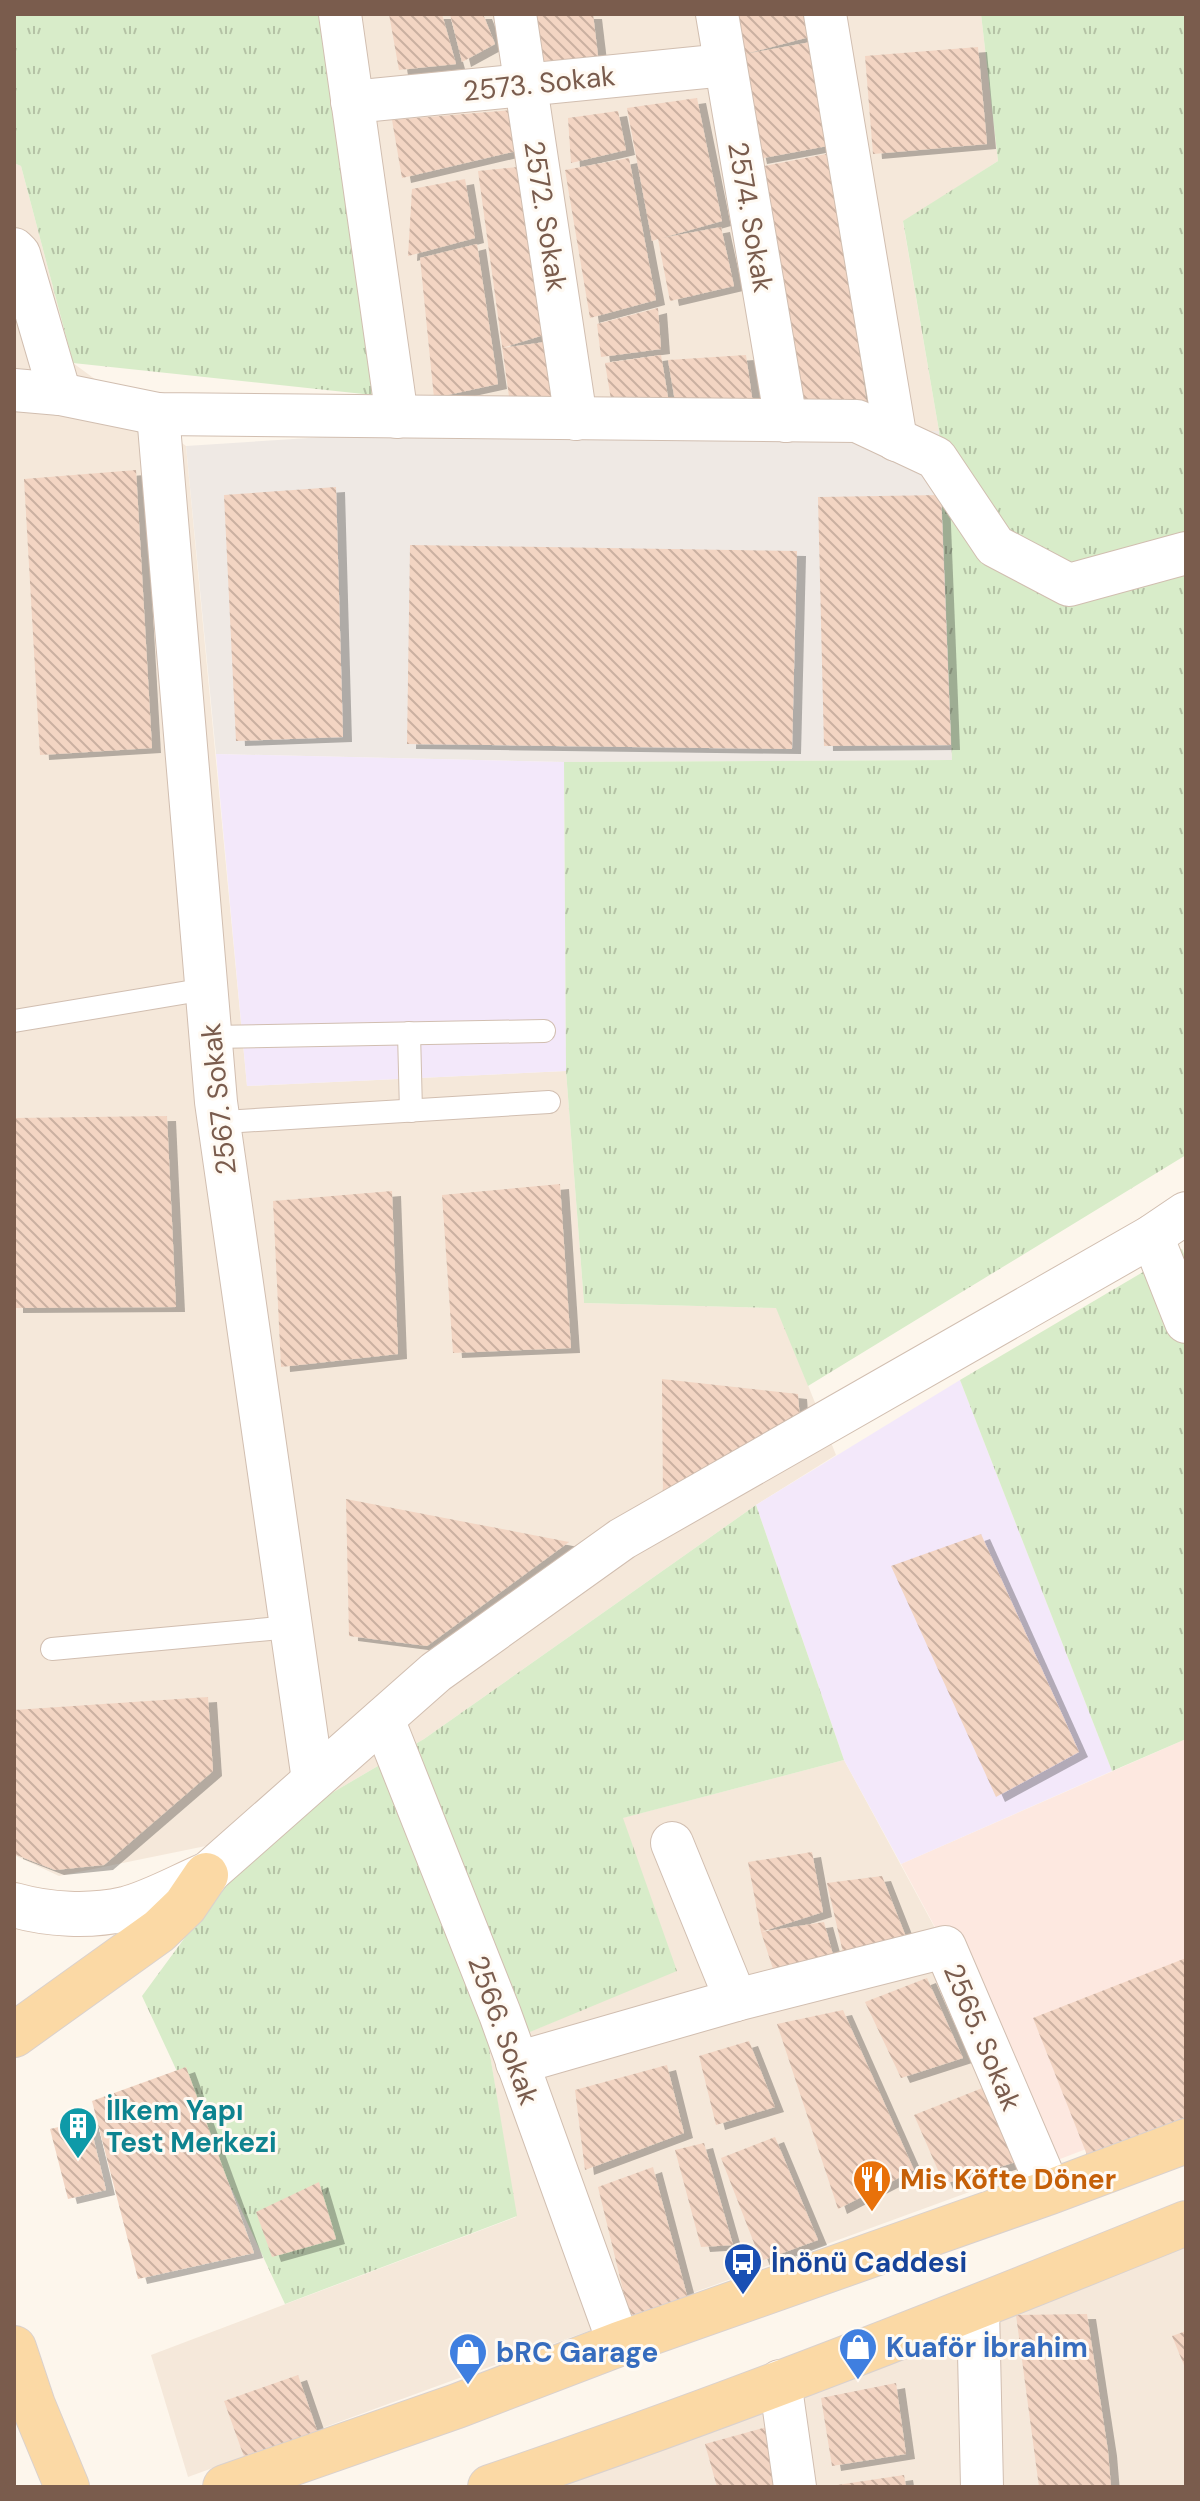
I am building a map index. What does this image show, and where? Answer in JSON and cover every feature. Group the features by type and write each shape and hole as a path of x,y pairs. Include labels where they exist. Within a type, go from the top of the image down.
{"main road":[{"path":"14,1905 34,1911 81,1914 126,1909 206,1875"},
{"path":"14,2035 159,1931 185,1906 206,1875"},
{"path":"225,2487 1186,2141"},
{"path":"490,2487 570,2474 780,2381 978,2308 1186,2223"},
{"path":"14,2348 33,2405 67,2487"},
{"path":"33,2405 38,2487"}],"street":[{"path":"340,14 397,417"},
{"name":"2572. Sokak","path":"515,14 576,419"},
{"name":"2574. Sokak","path":"717,14 786,421"},
{"path":"825,14 896,440"},
{"name":"2573. Sokak","path":"352,102 725,65"},
{"path":"14,249 19,254 60,394"},
{"path":"14,390 60,394 158,414 857,421 936,458 995,546 1069,585 1186,553"},
{"name":"2567. Sokak","path":"158,414 216,1102 313,1780"},
{"path":"206,1875 436,1672 622,1539 1152,1236 1186,1213"},
{"path":"1152,1236 1186,1322"},
{"name":"2566. Sokak","path":"383,1719 500,2014 619,2344"},
{"path":"672,1843 736,2000"},
{"name":"2565. Sokak","path":"517,2063 736,2000 945,1947 1050,2192"},
{"path":"978,2308 982,2487"},
{"path":"780,2381 795,2487"}],"lane":[{"path":"14,1021 206,989"},
{"path":"211,1037 544,1031"},
{"path":"409,1033 411,1111"},
{"path":"240,1121 549,1102"},
{"path":"52,1649 291,1627"}],"shaded area":[{"path":"324,14 981,14 998,161 903,222 939,431 388,433"},
{"path":"14,163 21,166 73,363 186,446 247,1086 566,1071 584,1303 777,1308 836,1455 756,1505 424,1739 260,1835 59,1876 14,1855"},
{"path":"939,431 952,760 564,762 216,754 186,446 388,433"},
{"path":"216,754 564,762 566,1071 247,1086"},
{"path":"960,1380 1112,1771 901,1864 844,1760 756,1505"},
{"path":"1186,1739 1186,2111 1060,2159 901,1864"},
{"path":"844,1760 1060,2159 188,2477 151,2355 516,2217 489,2049 676,1970 622,1818"},
{"path":"1186,2246 1186,2487 540,2487"}],"green space":[{"path":"14,14 324,14 382,396 73,363 21,166 14,163"},
{"path":"981,14 1186,14 1186,1155 808,1386 776,1308 584,1303 566,1071 564,762 952,760 939,431 903,221 998,161"},
{"path":"1182,1249 1186,1259 1186,1739 1112,1771 960,1380"},
{"path":"756,1505 844,1760 623,1818 677,1971 489,2049 517,2216 285,2304 142,1996 260,1835 424,1739"}],"building":[{"path":"389,14 442,14 456,64 399,70"},
{"path":"450,14 483,14 495,44 462,62"},
{"path":"531,14 593,14 599,64 539,71"},
{"path":"728,14 809,14 813,36 745,54 811,42 833,145 758,159"},
{"path":"978,47 987,144 873,154 865,56"},
{"path":"697,98 722,221 662,238 721,227 734,286 670,301 658,239 652,241 627,108"},
{"path":"514,110 521,150 402,178 392,120"},
{"path":"618,111 626,150 571,163 568,118"},
{"path":"826,154 841,219 867,406 792,413 754,168"},
{"path":"629,158 656,300 590,318 565,170"},
{"path":"518,167 550,333 502,348 478,171"},
{"path":"465,179 475,238 408,256 412,189"},
{"path":"477,244 498,384 434,398 420,258"},
{"path":"658,308 661,349 601,357 597,324"},
{"path":"545,342 553,406 511,411 502,348"},
{"path":"661,355 670,409 613,412 605,363"},
{"path":"746,355 753,404 677,413 668,360"},
{"path":"136,470 152,748 40,755 24,479"},
{"path":"336,487 343,737 236,741 224,495"},
{"path":"941,495 951,745 824,746 818,497"},
{"path":"410,545 797,551 792,749 407,744"},
{"path":"167,1116 176,1307 14,1308 14,1118"},
{"path":"560,1184 571,1348 453,1353 442,1195"},
{"path":"392,1191 398,1354 281,1367 273,1201"},
{"path":"662,1379 798,1394 800,1421 663,1504"},
{"path":"346,1499 569,1542 427,1646 349,1636"},
{"path":"981,1534 1079,1752 996,1797 891,1566"},
{"path":"208,1697 213,1771 104,1865 55,1870 14,1854 14,1710"},
{"path":"812,1852 823,1912 761,1932 748,1862"},
{"path":"882,1876 908,1942 844,1957 827,1883"},
{"path":"824,1922 835,1962 776,1978 761,1932"},
{"path":"1186,1958 1186,2117 1087,2155 1033,2018"},
{"path":"927,1978 963,2058 901,2078 865,2002"},
{"path":"843,2010 914,2170 838,2209 777,2024"},
{"path":"749,2041 775,2107 716,2125 699,2056"},
{"path":"667,2065 684,2133 585,2170 575,2090"},
{"path":"186,2067 254,2253 138,2279 92,2101"},
{"path":"990,2085 1016,2162 944,2184 914,2115"},
{"name":"İlkem Yapı Test Merkezi","path":"89,2120 106,2190 68,2199 50,2129"},
{"path":"775,2137 818,2240 761,2261 721,2158"},
{"path":"704,2143 733,2245 701,2247 675,2150"},
{"path":"653,2167 689,2303 632,2327 598,2187"},
{"path":"319,2182 336,2239 272,2257 256,2212"},
{"path":"1087,2314 1111,2487 1039,2487 1016,2315"},
{"path":"1186,2331 1186,2370 1172,2336"},
{"path":"298,2375 320,2439 247,2465 224,2401"},
{"path":"896,2383 906,2454 832,2466 821,2398"},
{"path":"767,2427 783,2487 717,2487 705,2444"},
{"path":"904,2475 906,2487 837,2487 837,2485"}],"place":[{"name":"İlkem Yapı Test Merkezi","path":"78,2160"},
{"name":"Mis Köfte Döner","path":"872,2213"},
{"name":"İnönü Caddesi","path":"743,2296"},
{"name":"Kuaför İbrahim","path":"858,2381"},
{"name":"bRC Garage","path":"468,2386"}]}
